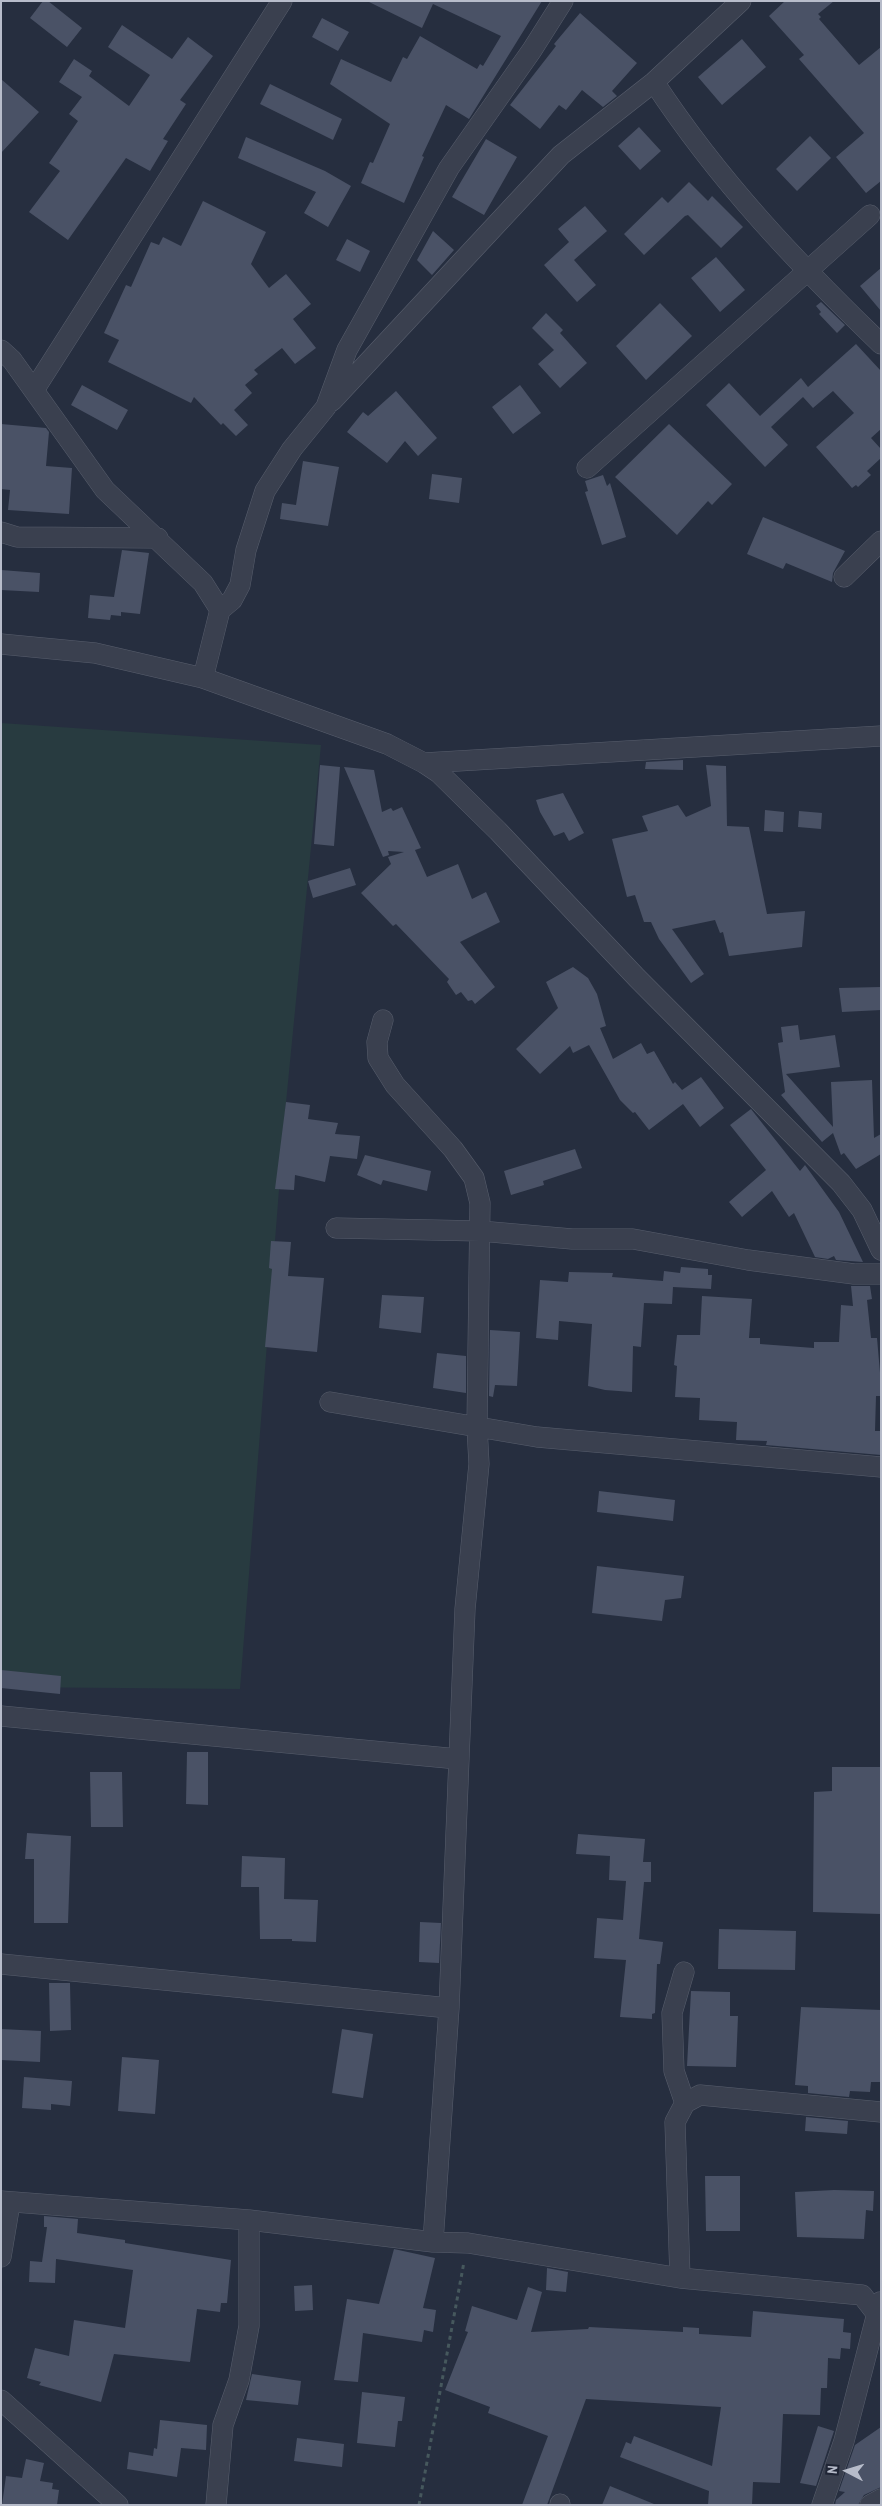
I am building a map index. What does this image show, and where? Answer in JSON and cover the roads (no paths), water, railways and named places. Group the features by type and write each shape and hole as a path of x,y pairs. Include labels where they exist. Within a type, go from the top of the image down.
{"street":[{"path":"34,390 282,1"},
{"path":"326,408 347,350 449,168 532,50 563,1"},
{"path":"204,678 220,610 232,600 240,585 246,550 265,491 292,449 326,408 561,155 654,82 741,1"},
{"path":"654,82 672,110 754,215 806,272 881,344"},
{"path":"587,468 870,215"},
{"path":"1,350 12,360 105,490 204,583 220,610"},
{"path":"1,532 17,537 158,538"},
{"path":"844,577 881,541"},
{"path":"1,644 95,653 204,678 387,744 439,773 498,831 637,978 840,1182 862,1210 881,1250"},
{"path":"424,763 881,736"},
{"path":"382,1020 377,1042 378,1058 396,1085 453,1149 474,1178 480,1203 477,1427 479,1464 465,1609 449,2008 433,2242"},
{"path":"336,1228 480,1231 572,1239 633,1239 758,1261 854,1274 881,1274"},
{"path":"330,1402 537,1437 881,1467"},
{"path":"1,1716 458,1759"},
{"path":"1,1964 449,2008"},
{"path":"684,1972 672,2013 674,2071 685,2103"},
{"path":"680,2278 676,2122 685,2103 700,2095 881,2112"},
{"path":"1,2258 6,2202 249,2220 433,2242 468,2243 680,2278 862,2295 878,2307 844,2441 822,2505"},
{"path":"216,2505 223,2425 238,2380 249,2326 249,2220"},
{"path":"1,2400 118,2505"},
{"path":"870,2505 881,2499"}]}
